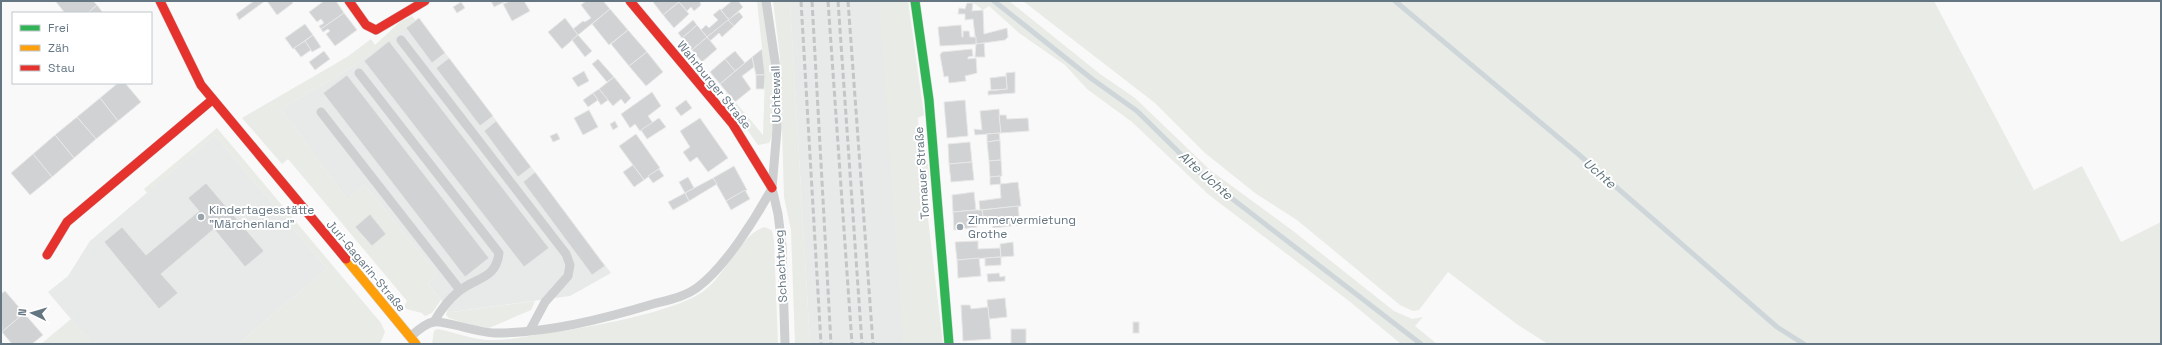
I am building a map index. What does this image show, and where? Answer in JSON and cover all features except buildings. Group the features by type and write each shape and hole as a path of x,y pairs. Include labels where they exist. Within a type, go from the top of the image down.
{"street":[{"name":"Juri-Gagarin-Straße","path":"160,1 192,68 212,100 413,340"},
{"path":"349,1 366,25 376,30 425,1"},
{"name":"Wahrburger Straße","path":"630,1 732,124 772,188"},
{"name":"Tornauer Straße","path":"915,1 929,100 949,344"},
{"path":"47,256 67,222 212,100"}],"lane":[{"name":"Uchtewall","path":"766,1 777,75 777,129 772,188"},
{"path":"401,40 566,254 570,265 568,276 545,302 530,330"},
{"path":"359,73 499,253 498,264 492,272 460,290 443,306 434,322"},
{"path":"321,112 460,290"},
{"path":"413,340 427,324 434,322 477,331 495,333 530,330 633,310 679,297 697,288 711,276 761,209 772,188"},
{"name":"Schachtweg","path":"772,188 778,214 782,246 785,344"}],"shaded area":[{"path":"757,1 762,1 770,53 774,95 773,131 769,143 758,145 724,97 727,92 763,135 765,75"},
{"path":"773,1 790,1 810,344 795,344 791,230 784,197 780,57"},
{"path":"790,1 885,1 908,344 810,344"},
{"path":"879,1 908,1 924,115 918,118 921,161 928,164 929,178 924,185 943,344 903,344"},
{"path":"971,1 1009,1 1100,74 1135,98 1210,170 1293,231 1394,311 1412,319 1423,317 1415,326 1437,344 1401,344 1349,301 1209,195 1132,122 1087,89 1065,65 1019,33 989,6 983,10"},
{"path":"1023,1 1934,1 2034,190 2082,166 2121,242 2161,222 2161,344 1548,344 1518,325 1448,272 1419,310 1413,311 1400,305 1297,220 1255,193 1205,153 1155,103"},
{"path":"412,16 416,21 354,66 281,109 347,199 365,185 438,275 428,284 441,300 432,313 425,316 422,313 406,309 404,306 407,301 288,159 282,164 242,118 347,57 371,39 375,45 401,21"},
{"path":"419,18 611,273 570,296 451,312 428,284 438,275 365,185 347,199 281,109 354,66"},
{"path":"217,128 381,323 385,332 380,344 238,344 327,269 215,135 147,193 144,189"},
{"name":"Kindertagesstätte \"Märchenland\"","path":"215,135 327,269 238,344 92,344 48,292 68,276 90,241"},
{"path":"764,227 772,230 774,241 778,344 432,344 434,331 437,329 468,337 487,340 504,340 610,322 654,312 675,305 692,298 713,283 740,246 755,231"},
{"path":"535,301 531,310 489,328 471,325 449,318 446,315 448,308 452,312"},
{"path":"71,319 92,344 41,344"}],"waterway":[{"name":"Alte Uchte","path":"994,1 1092,79 1137,111 1204,177 1421,344"},
{"name":"Uchte","path":"1395,1 1577,153 1777,327 1804,344"}],"railway":[{"path":"801,1 821,344"},
{"path":"812,1 831,344"},
{"path":"828,1 852,344"},
{"path":"838,1 862,344"},
{"path":"848,1 873,344"}],"traffic: fast":[{"path":"915,1 929,100 949,344"}],"traffic: slow":[{"path":"346,259 416,344"}],"traffic: jam":[{"path":"160,1 201,85 346,259"},
{"path":"349,1 366,25 376,30 425,1"},
{"path":"630,1 732,123 772,188"},
{"path":"47,255 67,222 212,100"}],"place":[{"name":"Kindertagesstätte \"Märchenland\"","path":"201,217"},
{"name":"Zimmervermietung Grothe","path":"960,227"}]}
